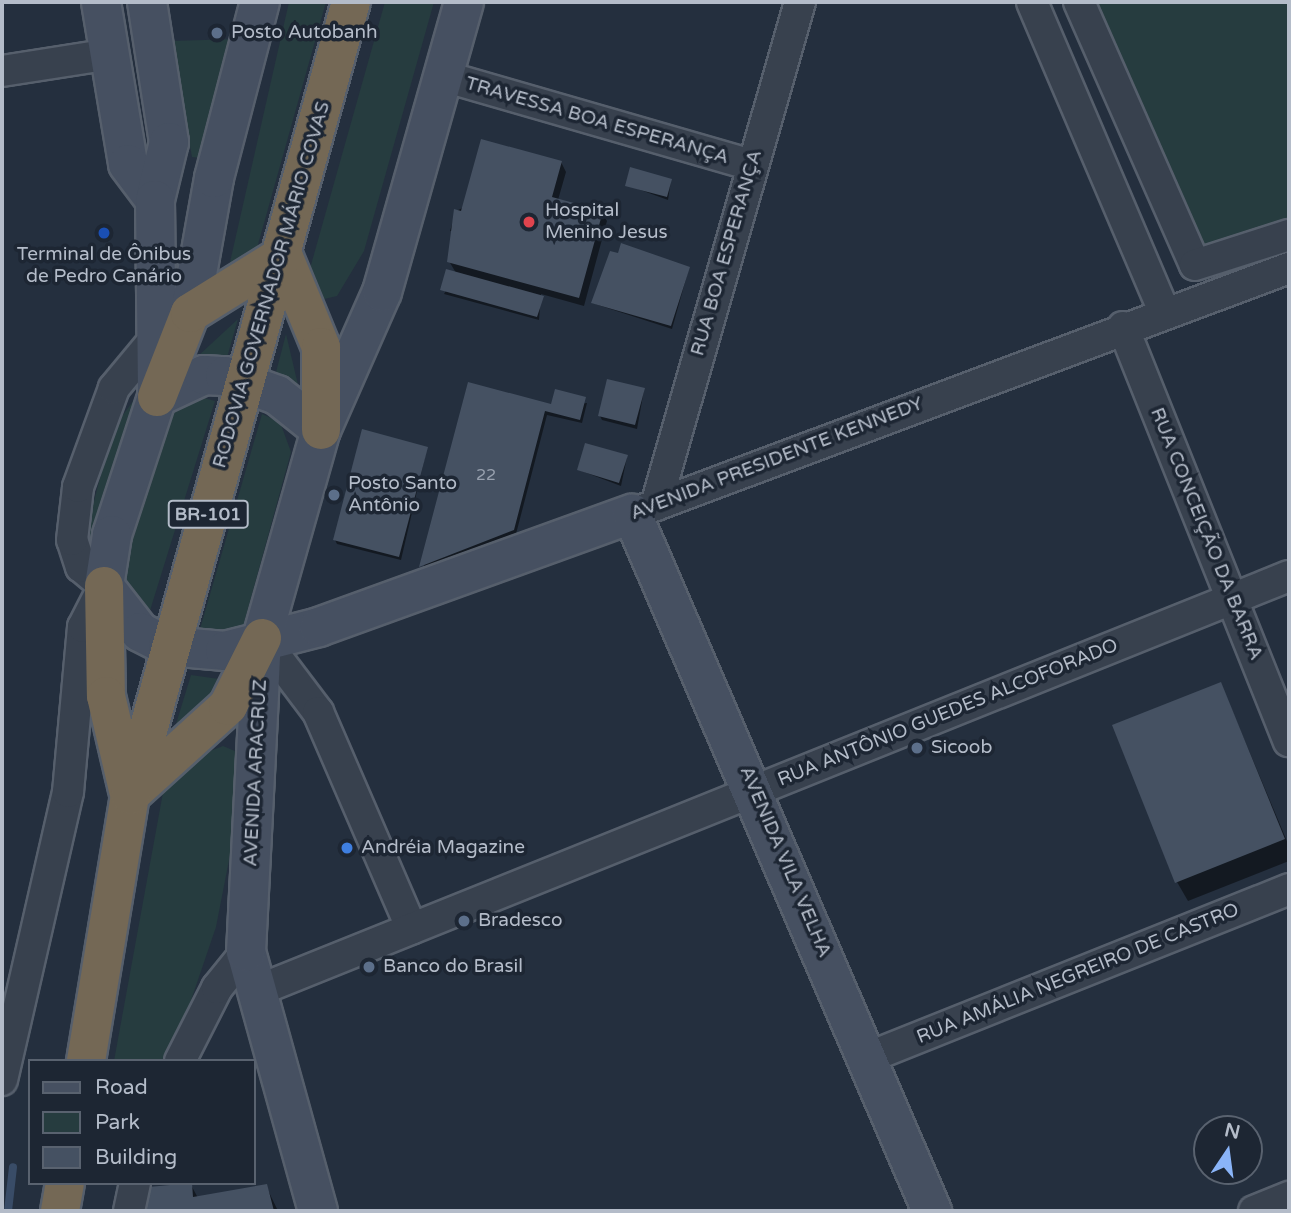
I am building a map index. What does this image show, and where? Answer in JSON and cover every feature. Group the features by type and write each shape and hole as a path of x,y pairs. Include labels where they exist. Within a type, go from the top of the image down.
{"highway":[{"name":"RODOVIA GOVERNADOR MÁRIO COVAS","path":"86,1059 130,795 168,646 247,382 351,2"},
{"path":"157,397 190,313 283,255 321,347 321,430"},
{"path":"104,586 106,696 130,795 228,706 262,638"},
{"path":"60,1211 65,1185"}],"main road":[{"path":"100,2 128,164 158,191"},
{"path":"147,2 169,142 158,191 157,397 112,535 104,586 140,632 168,646"},
{"path":"190,313 214,178 260,2"},
{"name":"AVENIDA ARACRUZ","path":"318,1211 259,990 246,952 262,638 321,430 382,292 464,2"},
{"path":"158,191 214,178"},
{"path":"157,397 204,375 247,382 277,395 321,430"},
{"name":"AVENIDA PRESIDENTE KENNEDY","path":"168,646 225,651 262,638 318,627 644,510"},
{"name":"AVENIDA VILA VELHA","path":"644,510 756,789 932,1211"}],"street":[{"name":"RUA BOA ESPERANÇA","path":"644,510 800,2"},
{"path":"1032,2 1164,312"},
{"path":"1079,2 1207,296"},
{"path":"2,71 110,54"},
{"name":"TRAVESSA BOA ESPERANÇA","path":"443,76 752,165"},
{"path":"1195,265 1289,234"},
{"name":"AVENIDA PRESIDENTE KENNEDY","path":"644,510 1123,327 1289,268"},
{"path":"2,1080 68,792 83,628 104,586 81,567 72,540 78,487 114,388 156,333 190,313"},
{"name":"RUA CONCEIÇÃO DA BARRA","path":"1123,327 1289,741"},
{"name":"RUA ANTÔNIO GUEDES ALCOFORADO","path":"259,990 1289,576"},
{"path":"262,638 318,712 412,929"},
{"name":"RUA AMÁLIA NEGREIRO DE CASTRO","path":"867,1058 1289,889"},
{"path":"181,1059 217,988 246,952"},
{"path":"130,1211 135,1185"},
{"path":"1254,1211 1289,1197"}],"green space":[{"path":"289,2 326,2 257,248 228,271"},
{"path":"385,2 434,2 364,251 337,296 320,300 309,272"},
{"path":"1067,2 1289,2 1289,244 1186,277"},
{"path":"237,39 201,158 192,157 171,41"},
{"path":"238,319 226,361 197,357"},
{"path":"286,334 299,389 275,376"},
{"path":"137,396 95,547 88,540 93,505 113,428"},
{"path":"197,396 215,401 148,617 119,576 170,411"},
{"path":"262,414 280,422 291,452 243,627 226,638 198,636"},
{"path":"191,675 226,680 176,724"},
{"path":"223,746 249,757 216,927 168,1059 114,1059 164,787 195,757"}],"building":[{"name":"Hospital Menino Jesus","path":"481,139 562,161 552,197 603,211 579,298 447,262 454,209 461,211"},
{"path":"630,167 672,179 667,197 625,186"},
{"path":"621,243 690,267 671,326 591,303 610,251 618,253"},
{"path":"446,269 544,296 537,317 440,290"},
{"path":"607,379 645,388 635,425 598,416"},
{"path":"468,382 551,404 555,389 586,397 580,420 545,411 514,530 419,567"},
{"path":"362,429 428,447 399,557 333,540"},
{"path":"585,443 628,455 619,483 577,470"},
{"path":"1221,682 1285,839 1175,883 1112,725"},
{"path":"267,1184 274,1211 146,1211 148,1187 192,1185 193,1197"}],"waterway":[{"path":"8,1211 13,1167"}],"place":[{"name":"Posto Autobanh","path":"217,33"},
{"name":"Hospital Menino Jesus","path":"529,222"},
{"name":"Terminal de Ônibus de Pedro Canário","path":"104,233"},
{"name":"Posto Santo Antônio","path":"334,495"},
{"name":"Sicoob","path":"917,748"},
{"name":"Andréia Magazine","path":"347,848"},
{"name":"Bradesco","path":"464,921"},
{"name":"Banco do Brasil","path":"369,967"}]}
